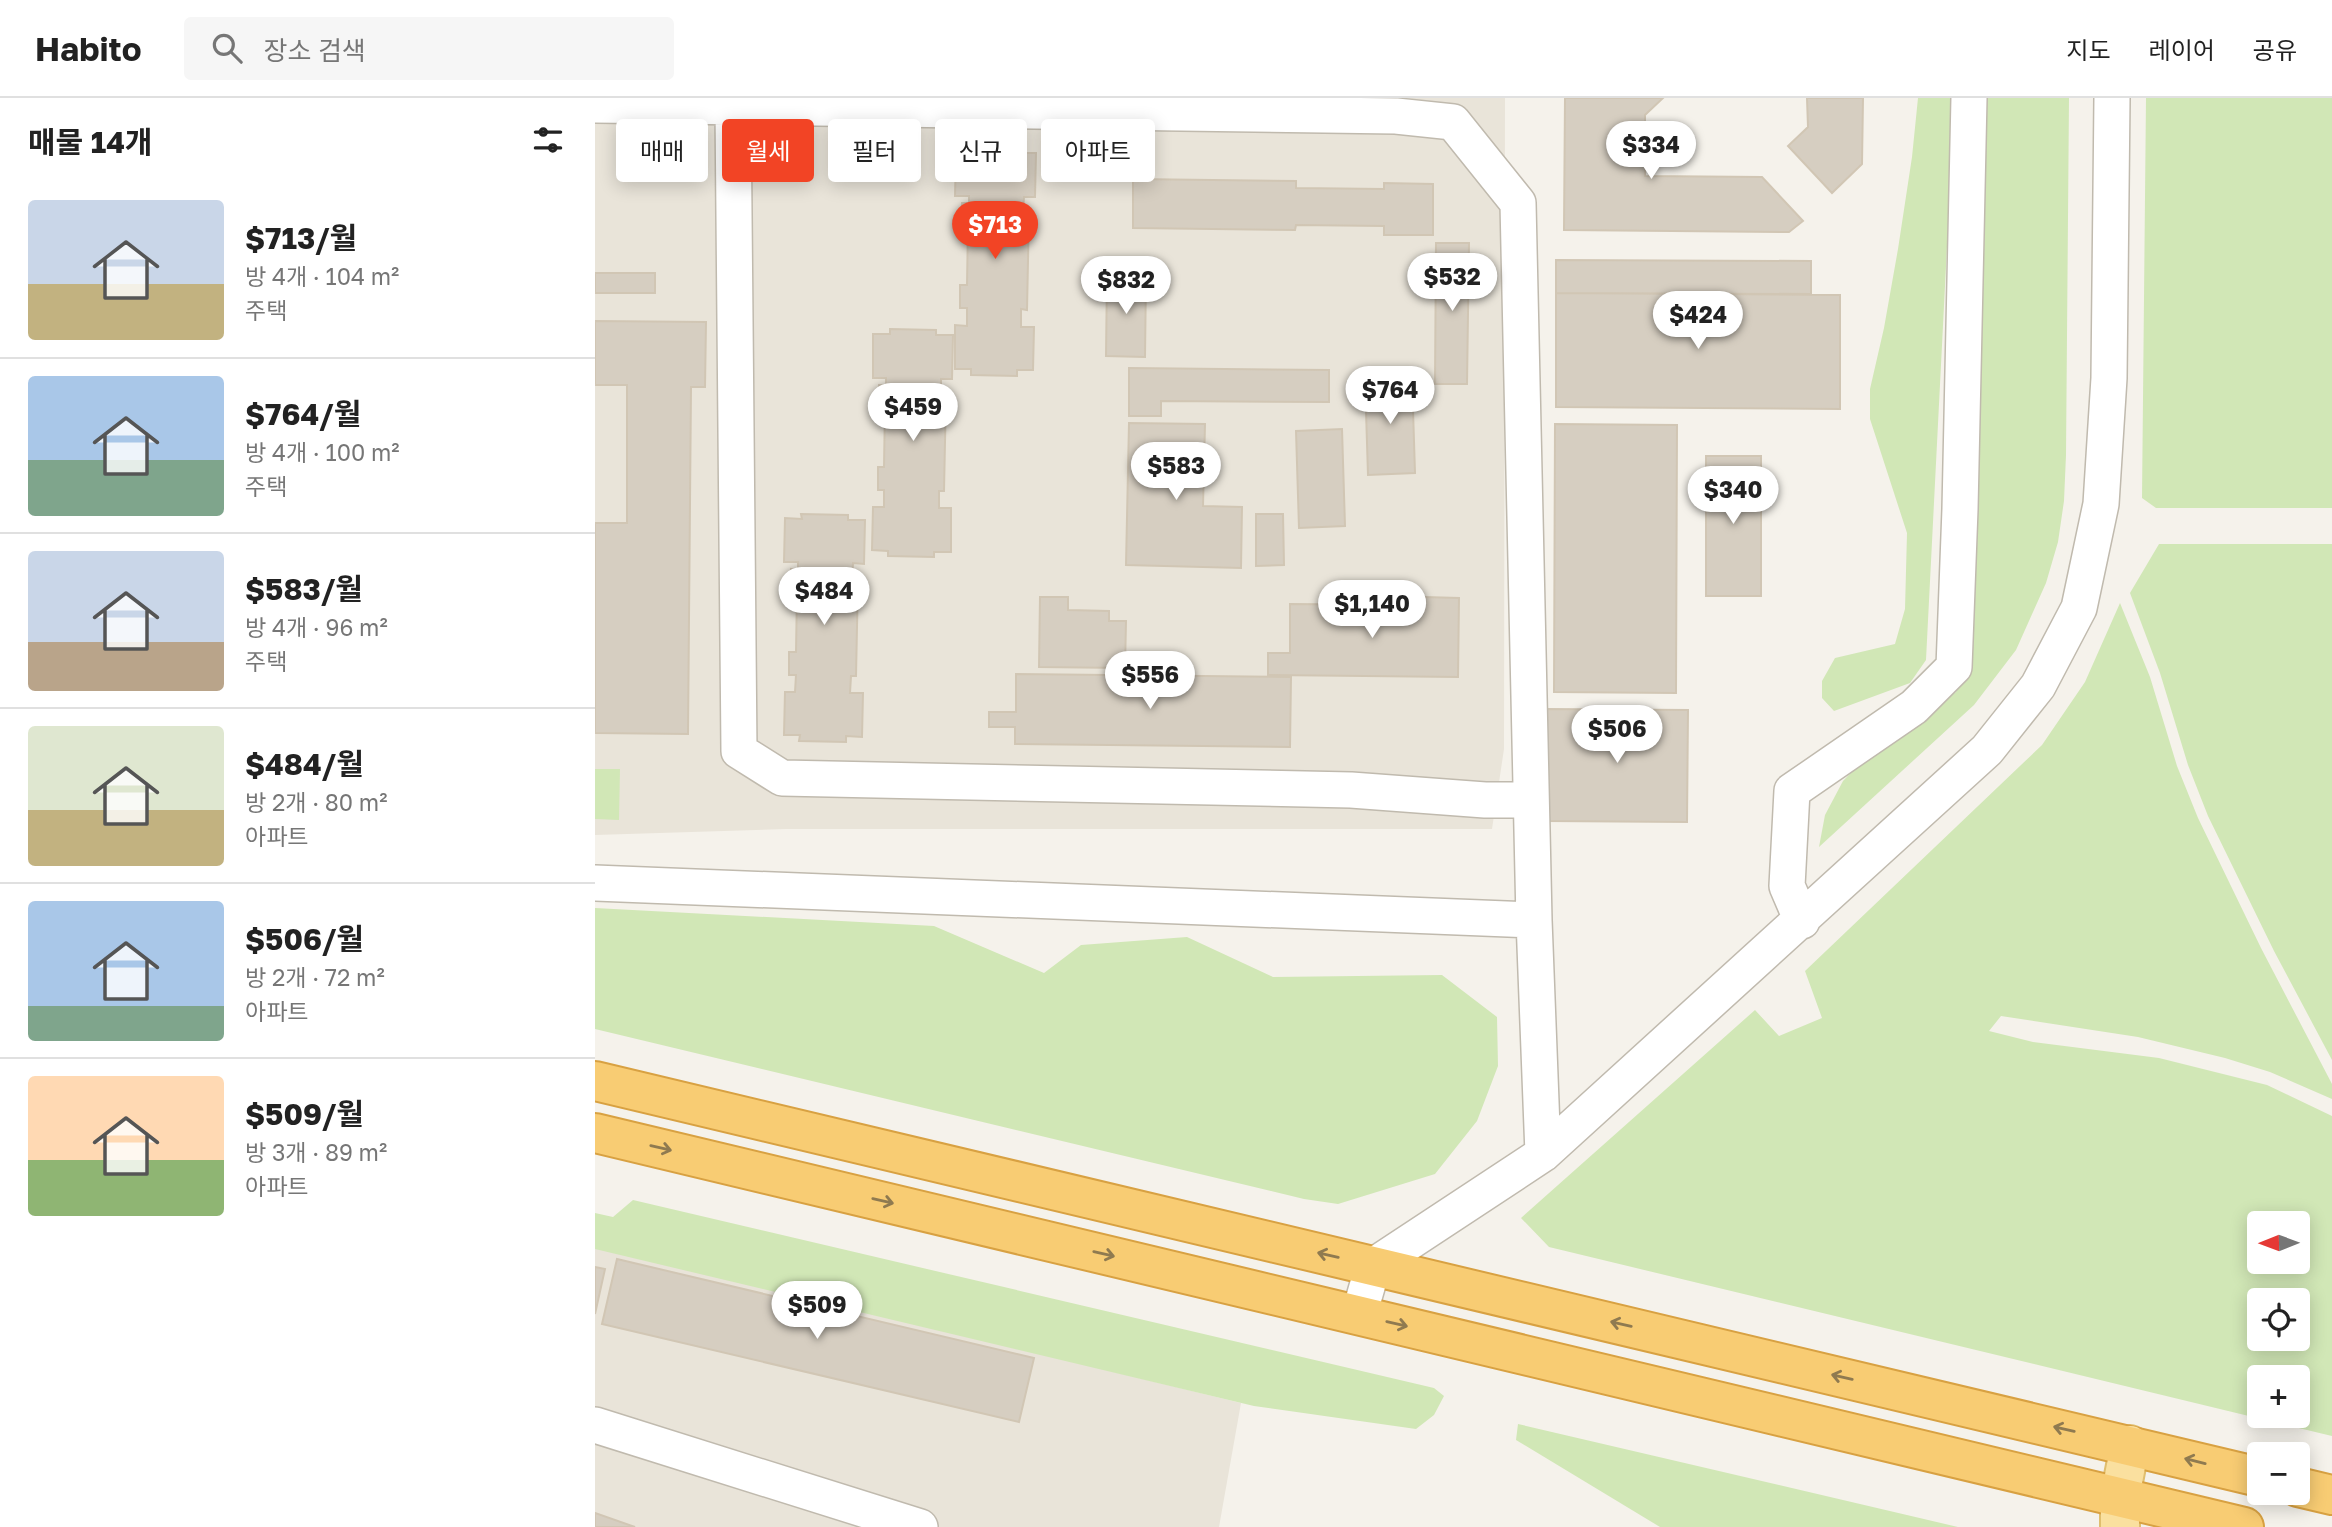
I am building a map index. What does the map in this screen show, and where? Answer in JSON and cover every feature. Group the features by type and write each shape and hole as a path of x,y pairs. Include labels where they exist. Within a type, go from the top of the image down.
{"highway":[{"path":"595,1081 2247,1474"},
{"path":"595,1133 1359,1315 2120,1512 2244,1527"},
{"path":"2310,1490 2332,1495"}],"main road":[{"path":"2120,1512 2130,1445"}],"street":[{"path":"1802,921 1787,886 1792,792 1914,708 1954,667 1969,98"},
{"path":"1359,1315 1373,1265 1543,1154 1987,750 2038,686 2079,608 2102,491 2109,378 2112,98"},
{"path":"595,105 1396,116 1453,122 1518,203 1534,920 1543,1154"},
{"path":"733,107 739,751 782,778 1351,790 1485,800 1531,800"},
{"path":"595,883 1534,920"},
{"path":"595,1425 920,1527"}],"shaded area":[{"path":"595,98 1505,98 1504,749 1492,829 786,829 595,835"},
{"path":"595,1245 1241,1403 1219,1527 595,1527"}],"green space":[{"path":"1918,98 1951,98 1951,168 1926,660 1910,683 1834,711 1822,698 1822,681 1835,658 1895,644 1905,609 1907,533 1870,419 1870,389 1898,249"},
{"path":"1984,98 2069,98 2066,455 2064,501 2058,542 2046,583 2016,650 1974,705 1819,847 1825,815 1843,781 1869,754 1956,692 1972,650"},
{"path":"2146,98 2332,98 2332,508 2156,508 2142,498"},
{"path":"2159,544 2332,544 2332,1060 2274,951 2208,816 2130,593"},
{"path":"2120,603 2150,677 2177,766 2198,818 2261,948 2332,1084 2332,1099 2270,1072 2138,1037 2001,1016 1989,1031 2033,1042 2159,1058 2267,1085 2332,1116 2332,1436 2299,1428 2310,1428 2310,1365 2247,1365 2247,1415 1549,1247 1521,1218 1755,1010 1779,1036 1822,1018 1805,971 2042,745 2085,682"},
{"path":"595,769 620,769 619,820 595,819"},
{"path":"595,908 934,926 1044,973 1081,945 1187,937 1273,977 1442,975 1497,1017 1498,1066 1477,1121 1435,1174 1338,1204 1304,1199 595,1029"},
{"path":"633,1200 1434,1388 1444,1396 1434,1415 1416,1429 1254,1406 595,1249 595,1213 613,1217"},
{"path":"1518,1424 1958,1527 1660,1527 1516,1440"}],"building":[{"path":"1565,98 1663,98 1645,115 1645,176 1762,177 1803,221 1789,232 1564,230"},
{"path":"1807,98 1863,98 1862,164 1832,193 1788,146 1808,127"},
{"path":"1027,153 1036,153 1035,197 1024,197 1023,211 1029,212 1027,310 1021,309 1021,327 1034,327 1033,370 1017,370 1017,376 971,375 971,369 955,369 955,325 967,326 967,308 960,308 960,285 967,285 968,224 961,224 962,203 969,203 969,196 955,196 955,182 1027,182"},
{"path":"1155,179 1296,181 1296,188 1384,189 1384,183 1433,184 1433,235 1384,235 1384,226 1296,225 1295,230 1133,228 1133,182 1155,182"},
{"path":"1436,243 1469,243 1467,384 1435,384"},
{"path":"1556,260 1811,261 1811,294 1556,293"},
{"path":"595,273 655,273 655,293 595,293"},
{"path":"1107,274 1146,275 1145,357 1106,356"},
{"path":"1556,293 1840,295 1840,409 1556,407"},
{"path":"595,321 706,322 705,387 691,387 688,734 595,733 595,523 627,523 627,385 595,385"},
{"path":"890,329 936,330 936,335 953,335 952,379 941,379 941,393 946,393 944,491 939,491 939,508 951,508 951,552 934,552 934,557 888,556 888,551 872,550 873,507 884,507 884,490 878,490 878,467 884,467 885,406 878,406 879,385 886,385 886,378 873,378 873,334 890,334"},
{"path":"1129,368 1329,370 1329,402 1161,401 1161,416 1129,416"},
{"path":"1412,378 1415,473 1368,475 1365,379"},
{"path":"1129,423 1205,424 1203,506 1242,507 1241,568 1126,565"},
{"path":"1555,424 1677,425 1676,693 1554,692"},
{"path":"1342,429 1345,526 1299,528 1296,431"},
{"path":"1706,456 1761,456 1761,596 1706,596"},
{"path":"801,514 848,515 848,520 865,520 864,564 853,563 852,578 858,578 856,676 851,676 850,693 863,693 862,737 846,736 846,742 799,741 800,735 784,735 785,692 795,692 796,675 789,675 789,652 796,652 797,591 790,591 791,569 798,570 798,562 784,562 785,518 802,519"},
{"path":"1256,514 1283,514 1284,565 1256,566"},
{"path":"1040,597 1068,597 1068,610 1109,611 1109,621 1126,621 1125,668 1039,667"},
{"path":"1424,597 1459,598 1458,677 1268,675 1268,653 1290,653 1290,604 1424,605"},
{"path":"1016,674 1291,677 1290,747 1015,744 1015,727 989,727 989,712 1016,712"},
{"path":"1547,709 1688,710 1687,822 1547,821"},
{"path":"617,1259 1034,1358 1019,1422 602,1324"},
{"path":"595,1267 605,1269 595,1314"},
{"path":"595,1513 635,1527 595,1527"}]}
